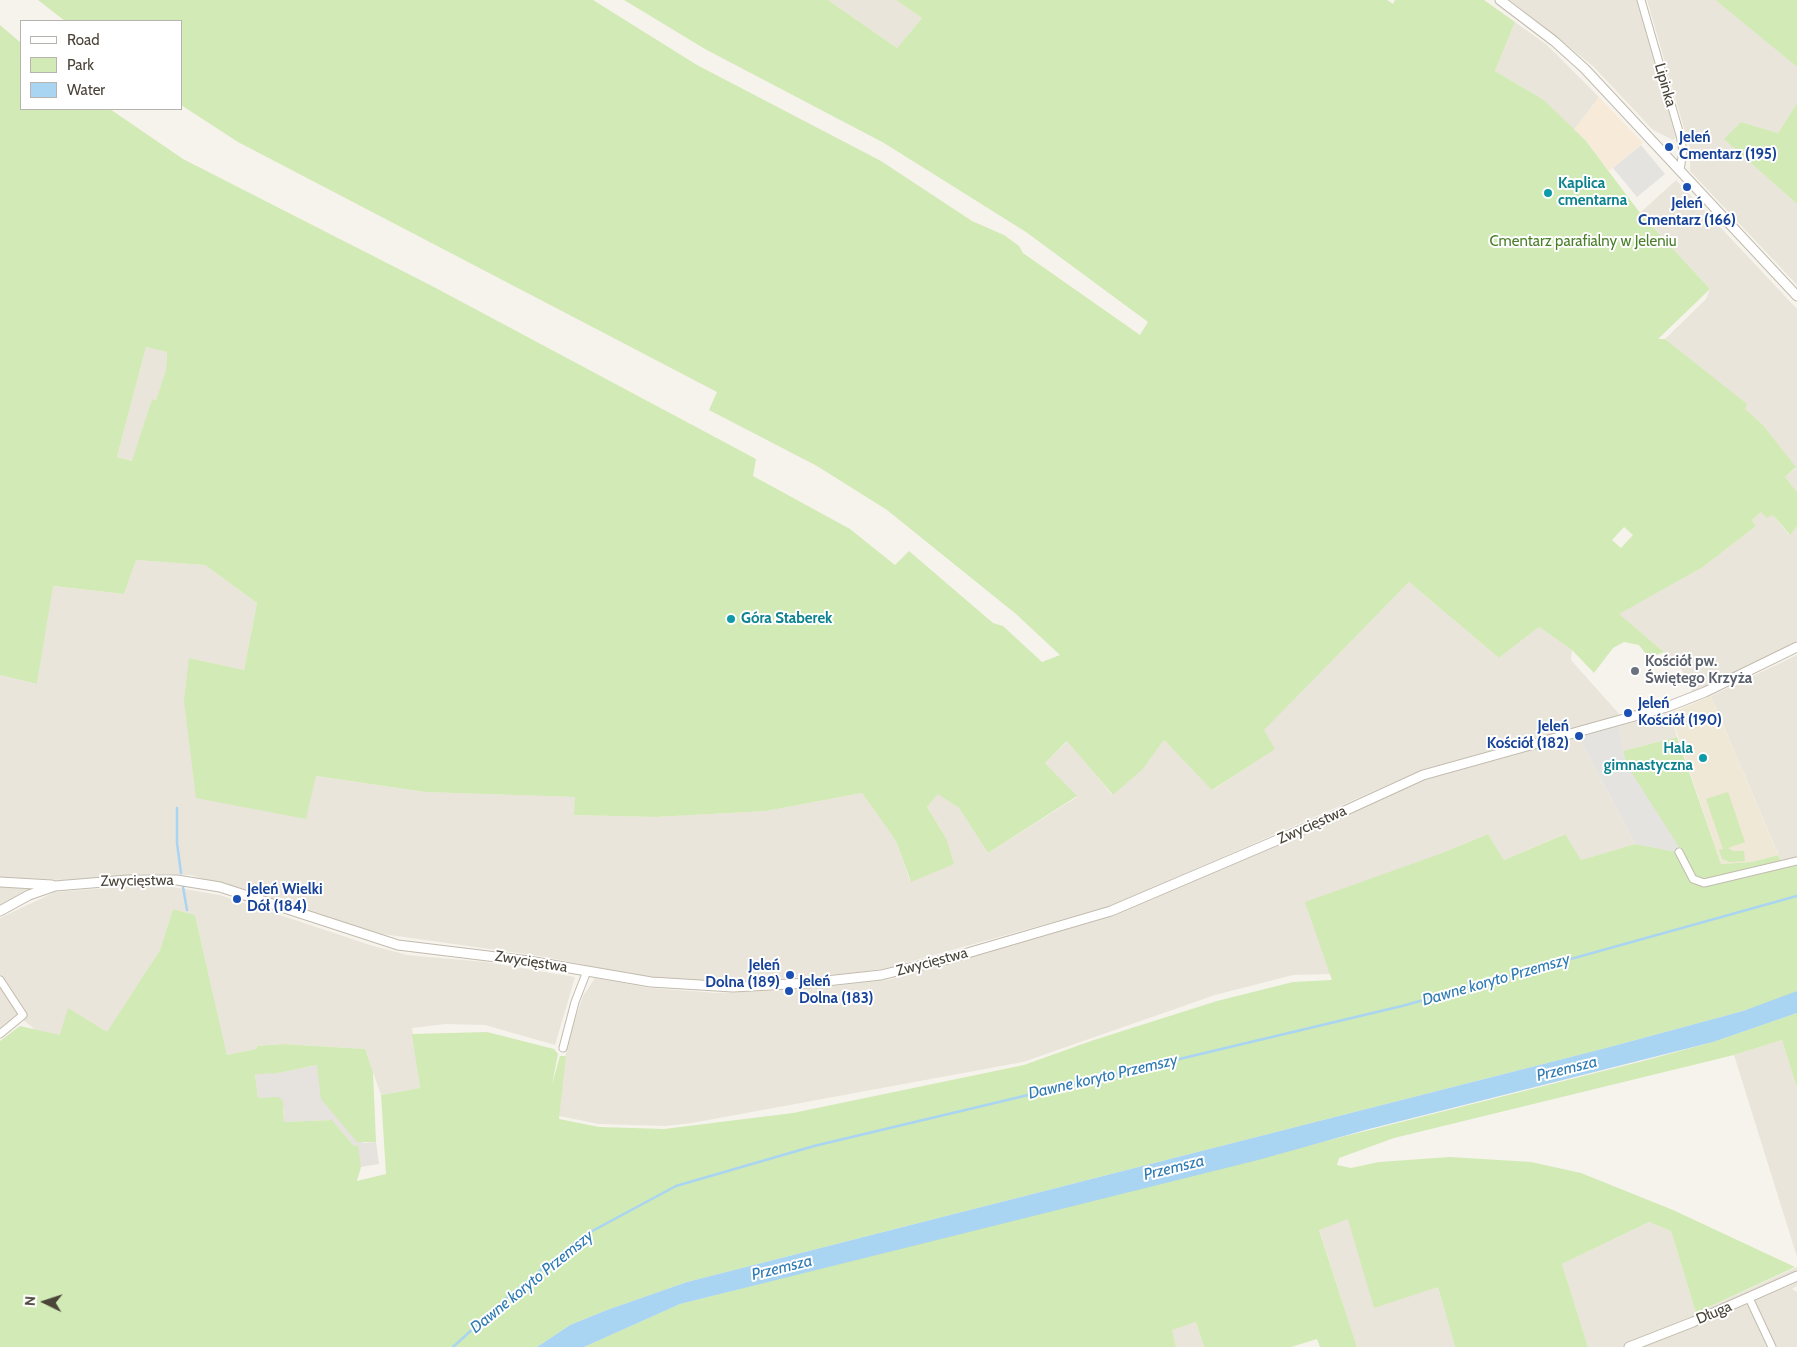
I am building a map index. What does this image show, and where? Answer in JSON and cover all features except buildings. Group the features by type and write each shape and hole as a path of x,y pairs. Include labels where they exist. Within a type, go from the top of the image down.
{"street":[{"path":"1500,0 1554,40 1585,69 1797,296"},
{"name":"Lipinka","path":"1641,0 1680,135 1683,151 1680,170"},
{"name":"Zwycięstwa","path":"0,911 30,895 55,886 153,879 202,883 398,944 529,961 651,982 720,987 834,981 907,970 1111,911 1329,818 1423,775 1667,708 1705,692 1797,647"},
{"path":"1679,852 1693,879 1704,884 1797,861"},
{"path":"0,882 55,886"},
{"path":"563,1048 575,1002 587,971"},
{"path":"0,980 22,1015 0,1034"},
{"name":"Długa","path":"1629,1347 1749,1298 1797,1276"},
{"path":"1749,1298 1772,1347"}],"shaded area":[{"path":"828,0 896,0 922,18 897,48"},
{"path":"1510,0 1637,0 1676,137 1673,140 1653,130 1593,66"},
{"path":"1647,0 1716,0 1797,67 1797,103 1778,133 1741,122 1725,139 1797,204 1797,285 1690,171 1690,149"},
{"path":"1515,22 1547,45 1599,97 1574,130 1544,100 1495,71"},
{"path":"1599,97 1643,143 1609,171 1586,141 1574,130"},
{"path":"1641,145 1665,174 1637,197 1613,168"},
{"path":"1676,180 1797,309 1797,492 1785,477 1796,468 1763,425 1744,409 1746,404 1665,339 1706,299 1710,289 1640,213"},
{"path":"146,347 167,352 166,370 156,400 152,399 133,461 117,457"},
{"path":"1761,512 1773,515 1789,535 1797,526 1797,641 1694,694 1682,670 1664,652 1618,614 1703,567 1756,526 1752,520"},
{"path":"136,560 205,565 257,603 244,670 189,658 305,819 315,776 425,792 575,797 575,815 656,817 766,811 862,793 896,841 910,881 946,838 927,807 938,793 959,808 988,853 1077,797 1045,763 1068,741 1112,795 1143,769 1164,740 1213,790 1274,749 1263,730 1409,582 1499,658 1539,627 1572,650 1571,660 1620,715 1424,769 1111,906 887,968 854,973 721,983 650,978 540,956 375,933 191,875 142,874 65,880 0,877 0,675 37,684 52,586 124,594"},
{"path":"1797,655 1797,857 1781,861 1711,696"},
{"path":"1711,696 1778,855 1752,862 1721,864 1670,713"},
{"path":"1670,713 1677,737 1623,751 1619,726"},
{"path":"1619,726 1626,764 1683,853 1635,844 1579,737"},
{"path":"1579,737 1635,844 1581,860 1564,834 1504,860 1488,834 1437,855 1332,974 1293,975 1215,995 1023,1062 692,1123 665,1126 599,1124 559,1116 567,1043 583,996 595,978 650,988 717,993 805,989 888,980 1113,916 1425,780"},
{"path":"0,885 29,887 27,891 0,906"},
{"path":"137,886 172,887 220,895 370,945 407,955 485,962 575,977 555,1045 485,1025 446,1024 412,1028 420,1088 381,1095 365,1049 282,1044 257,1046 256,1049 227,1055 195,915 173,909 160,950 107,1033 69,1009 60,1036 37,1031 17,1015 0,1029 0,918 55,892"},
{"path":"1782,1040 1797,1088 1797,1257 1734,1055"},
{"path":"317,1065 363,1143 376,1142 379,1164 361,1167 354,1146 332,1120 284,1122 284,1109 258,1099 255,1073 278,1073"},
{"path":"1348,1219 1438,1287 1455,1347 1357,1347 1319,1229"},
{"path":"1649,1222 1671,1231 1696,1313 1797,1267 1797,1286 1792,1289 1797,1292 1797,1347 1588,1347 1562,1264"},
{"path":"1196,1322 1204,1347 1176,1347 1171,1330"}],"green space":[{"name":"Cmentarz parafialny w Jeleniu","path":"38,0 593,0 697,65 881,161 972,221 1004,235 1019,246 1023,253 1140,335 1148,322 1026,232 884,143 705,49 624,0 828,0 897,48 922,18 896,0 1387,0 1393,4 1395,0 1484,0 1515,22 1495,71 1544,100 1586,141 1640,213 1710,289 1658,339 1665,339 1747,404 1745,409 1763,425 1796,467 1785,477 1797,492 1797,526 1790,535 1773,515 1767,518 1761,512 1752,520 1756,526 1703,567 1619,614 1664,652 1649,658 1639,645 1624,642 1613,648 1594,673 1572,650 1539,627 1499,658 1409,582 1264,730 1275,749 1212,790 1164,740 1143,769 1113,795 1067,741 1045,763 1077,796 988,853 959,808 938,794 927,807 946,838 954,864 911,882 896,841 862,793 766,811 656,817 574,815 575,797 425,792 316,776 306,819 196,798 184,701 189,658 244,670 257,603 205,565 136,560 124,594 53,586 37,684 0,675 0,25 20,42 20,110 111,110 183,159 432,286 756,459 753,476 850,529 895,565 909,551 993,623 1003,626 1042,662 1060,655 1016,614 887,510 817,466 709,410 717,392 238,142 182,106 182,20 64,20","holes":["146,347 167,352 166,370 156,400 152,399 132,461 117,457","1624,527 1633,535 1621,548 1612,540"]},
{"path":"1716,0 1797,0 1797,67 1724,7"},
{"path":"1797,103 1797,204 1724,139 1741,122 1778,133"},
{"path":"1677,737 1721,864 1752,862 1778,855 1781,861 1797,857 1797,991 1743,1011 1606,1048 687,1282 570,1325 537,1347 0,1347 0,1041 20,1026 60,1035 68,1008 107,1032 160,950 173,909 195,915 227,1055 256,1049 257,1046 283,1044 365,1049 373,1072 376,1142 357,1142 321,1099 317,1065 278,1073 255,1074 258,1098 279,1097 283,1101 284,1122 332,1120 354,1146 358,1145 361,1167 357,1181 386,1174 381,1095 420,1088 412,1034 487,1032 554,1049 558,1054 552,1084 560,1056 566,1056 559,1119 599,1127 664,1129 793,1113 1024,1065 1091,1041 1217,1001 1293,982 1332,980 1305,902 1437,855 1488,834 1504,860 1565,834 1581,860 1635,844 1679,852 1626,764 1623,751"},
{"path":"1728,792 1745,842 1728,848 1733,851 1744,851 1745,861 1730,862 1722,859 1719,850 1723,849 1706,799"},
{"path":"1797,1013 1797,1088 1782,1040 1734,1055 1394,1138 1339,1158 1337,1165 1351,1168 1379,1162 1450,1157 1531,1162 1581,1173 1673,1210 1795,1267 1696,1313 1671,1231 1649,1222 1562,1264 1588,1347 1455,1347 1438,1287 1374,1308 1348,1219 1319,1230 1357,1347 1320,1347 1317,1339 1291,1347 1204,1347 1196,1322 1172,1330 1176,1347 584,1347 680,1304 1643,1061 1713,1042"}],"water":[{"name":"Przemsza","path":"1797,991 1797,1013 1713,1042 1369,1129 1258,1160 680,1304 584,1347 537,1347 570,1325 687,1282 1606,1048 1743,1011"}],"waterway":[{"path":"177,808 177,843 181,873"},
{"path":"183,887 187,910"},
{"name":"Dawne koryto Przemszy","path":"453,1347 510,1295 583,1236 676,1186 814,1146 1402,1006 1797,896"}],"place":[{"name":"Jeleń Cmentarz (195)","path":"1669,147"},
{"name":"Jeleń Cmentarz (166)","path":"1687,187"},
{"name":"Kaplica cmentarna","path":"1548,193"},
{"name":"Góra Staberek","path":"731,619"},
{"name":"Kościół pw. Świętego Krzyża","path":"1635,671"},
{"name":"Jeleń Kościół (190)","path":"1628,713"},
{"name":"Jeleń Kościół (182)","path":"1579,736"},
{"name":"Hala gimnastyczna","path":"1703,758"},
{"name":"Jeleń Wielki Dół (184)","path":"237,899"},
{"name":"Jeleń Dolna (189)","path":"790,975"},
{"name":"Jeleń Dolna (183)","path":"789,991"}]}
